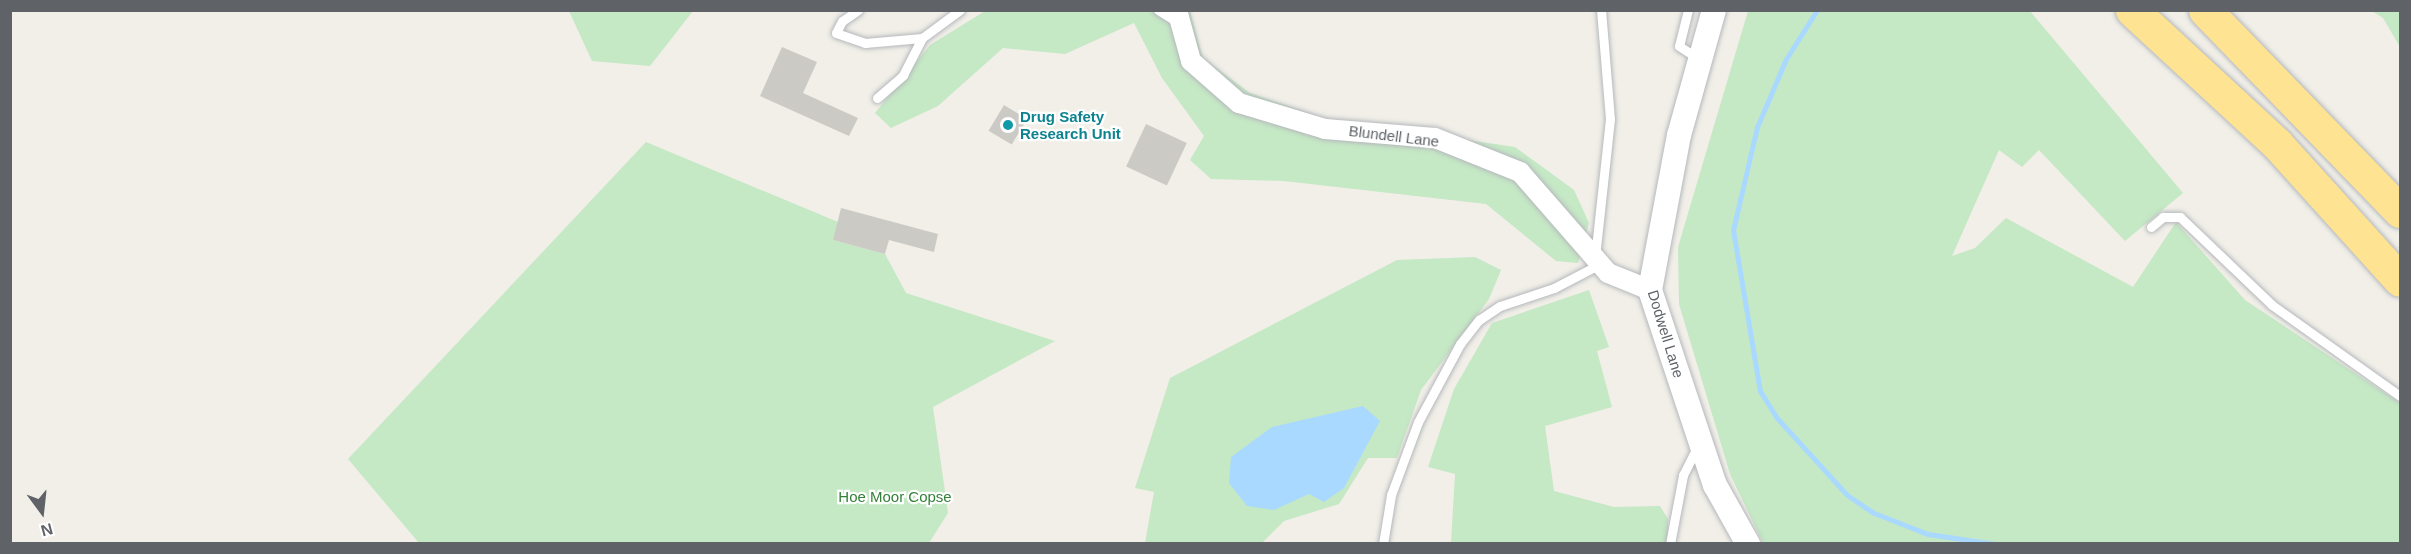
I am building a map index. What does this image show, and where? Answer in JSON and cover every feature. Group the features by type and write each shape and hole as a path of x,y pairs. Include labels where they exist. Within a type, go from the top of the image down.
{"highway":[{"path":"2132,10 2277,144 2400,280"},
{"path":"2205,10 2400,211"}],"street":[{"name":"Dodwell Lane","path":"1713,10 1679,135 1650,290 1715,485 1748,543"},
{"name":"Blundell Lane","path":"1179,17 1191,61 1239,103 1325,129 1435,138 1520,172 1608,273 1650,290"}],"lane":[{"path":"858,10 837,26 844,40 922,38"},
{"path":"877,98 903,75 922,38 960,10"},
{"path":"1158,10 1179,17"},
{"path":"1383,543 1391,495 1418,422 1460,344 1479,320 1500,306 1554,288 1598,260 1610,119 1601,10"},
{"path":"1688,10 1679,46 1701,60"},
{"path":"2151,227 2171,214 2180,218 2272,305 2400,396"},
{"path":"1670,543 1683,475 1700,440"}],"green space":[{"path":"569,11 693,11 650,66 592,61"},
{"path":"985,11 1190,11 1203,58 1250,93 1326,119 1515,147 1574,190 1589,223 1578,263 1556,261 1486,204 1284,181 1211,179 1190,160 1204,136 1162,78 1134,23 1065,54 1003,48 938,106 891,128 875,113 930,45"},
{"path":"1748,11 2030,11 2183,193 2125,241 2039,150 2022,167 1999,150 1952,256 1975,248 2006,218 2133,287 2176,222 2245,300 2400,403 2400,543 1763,543 1730,474 1679,304 1678,247"},
{"path":"2372,11 2400,11 2400,47 2383,18"},
{"name":"Hoe Moor Copse","path":"646,142 838,222 833,240 885,254 906,293 1055,341 933,407 948,513 929,543 419,543 348,459"},
{"path":"1475,257 1501,270 1489,299 1421,390 1397,458 1368,458 1339,504 1284,521 1262,543 1145,543 1154,492 1135,488 1170,378 1397,260"},
{"path":"1589,290 1609,347 1597,351 1612,407 1545,426 1554,491 1614,507 1660,506 1668,519 1668,543 1451,543 1455,474 1428,467 1454,389 1492,323"}],"water":[{"path":"1363,406 1380,421 1344,488 1324,502 1309,494 1274,510 1247,506 1229,483 1231,457 1272,427"}],"building":[{"path":"782,47 817,62 803,93 858,118 849,136 760,96"},
{"name":"Drug Safety Research Unit","path":"1004,105 1027,119 1012,145 989,131"},
{"path":"1146,124 1187,143 1167,186 1126,167"},
{"path":"841,208 938,234 934,252 889,240 885,254 833,240"}],"waterway":[{"path":"1817,10 1786,59 1757,127 1733,230 1760,391 1776,417 1847,495 1874,513 1928,534 1995,544"}],"place":[{"name":"Drug Safety Research Unit","path":"1008,125"}]}
